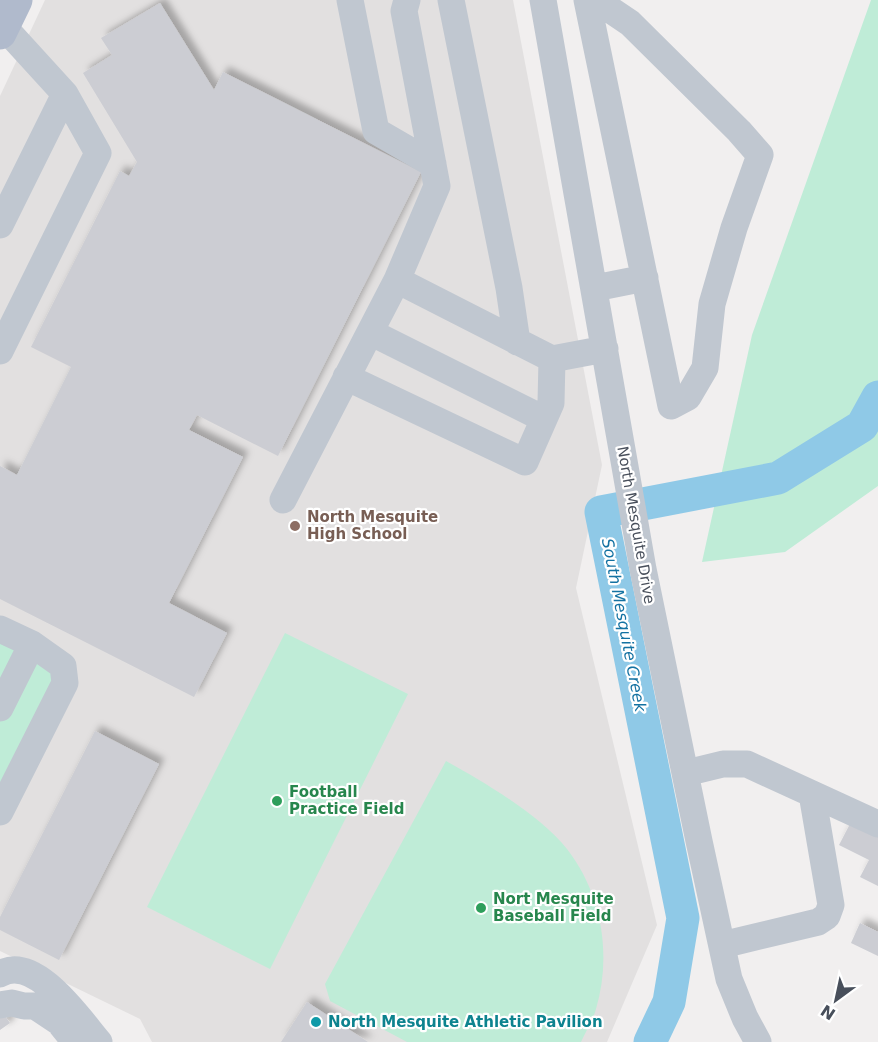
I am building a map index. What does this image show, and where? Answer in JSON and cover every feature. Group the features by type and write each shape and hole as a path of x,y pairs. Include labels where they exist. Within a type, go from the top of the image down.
{"street":[{"path":"350,0 376,131 433,164"},
{"path":"283,500 397,280 437,186 404,11 407,0"},
{"path":"451,0 509,288 517,342"},
{"name":"North Mesquite Drive","path":"543,0 644,569 686,773 729,979 744,1018 758,1042"},
{"path":"587,0 671,406 688,397 705,368 712,304 734,228 760,155 739,131 630,23 596,0"},
{"path":"0,351 98,153 65,94 7,20"},
{"path":"0,225 65,94"},
{"path":"595,288 645,279"},
{"path":"397,280 552,359 605,349"},
{"path":"370,332 544,419"},
{"path":"346,377 525,462 550,403 552,359"},
{"path":"0,628 32,644 63,666 65,683 0,812"},
{"path":"0,708 32,644"},
{"path":"686,773 723,764 747,764 878,824"},
{"path":"722,945 818,922 827,916 831,905 812,794"},
{"path":"0,974 11,969 45,982 55,990 99,1042"},
{"path":"12,1006 36,1022 59,1042"},
{"path":"12,1006 35,1006 59,1022 75,1042"}],"shaded area":[{"name":"North Mesquite High School","path":"45,0 513,0 602,465 576,588 657,925 607,1042 152,1042 140,1019 0,951 0,96"}],"green space":[{"path":"871,0 878,0 878,486 785,552 702,562 752,335"},
{"path":"0,628 65,660 0,791"},
{"name":"Football Practice Field","path":"285,633 408,694 270,969 147,907"},
{"name":"Nort Mesquite Baseball Field","path":"446,761 494,789 556,836 567,849 589,885 601,926 603,968 596,1009 581,1042 407,1042 330,1001 325,984"}],"building":[{"path":"160,3 214,90 223,72 421,172 278,456 197,415 189,430 243,457 169,603 227,633 194,697 0,599 0,466 17,475 71,367 31,347 120,171 129,176 137,162 83,73 112,55 101,38"},
{"path":"95,731 159,764 59,960 0,930 0,917"},
{"path":"850,824 878,838 878,886 860,877 869,860 839,845"},
{"path":"860,923 878,932 878,956 851,943"},
{"name":"North Mesquite Athletic Pavilion","path":"307,1002 368,1042 281,1042"},
{"path":"2,1012 10,1023 0,1030 0,1013"}],"waterway":[{"name":"South Mesquite Creek","path":"650,1042 669,1002 683,918 601,512 778,478 862,426 878,397"}],"place":[{"name":"North Mesquite High School","path":"295,526"},
{"name":"Football Practice Field","path":"277,801"},
{"name":"Nort Mesquite Baseball Field","path":"481,908"},
{"name":"North Mesquite Athletic Pavilion","path":"316,1022"}]}
